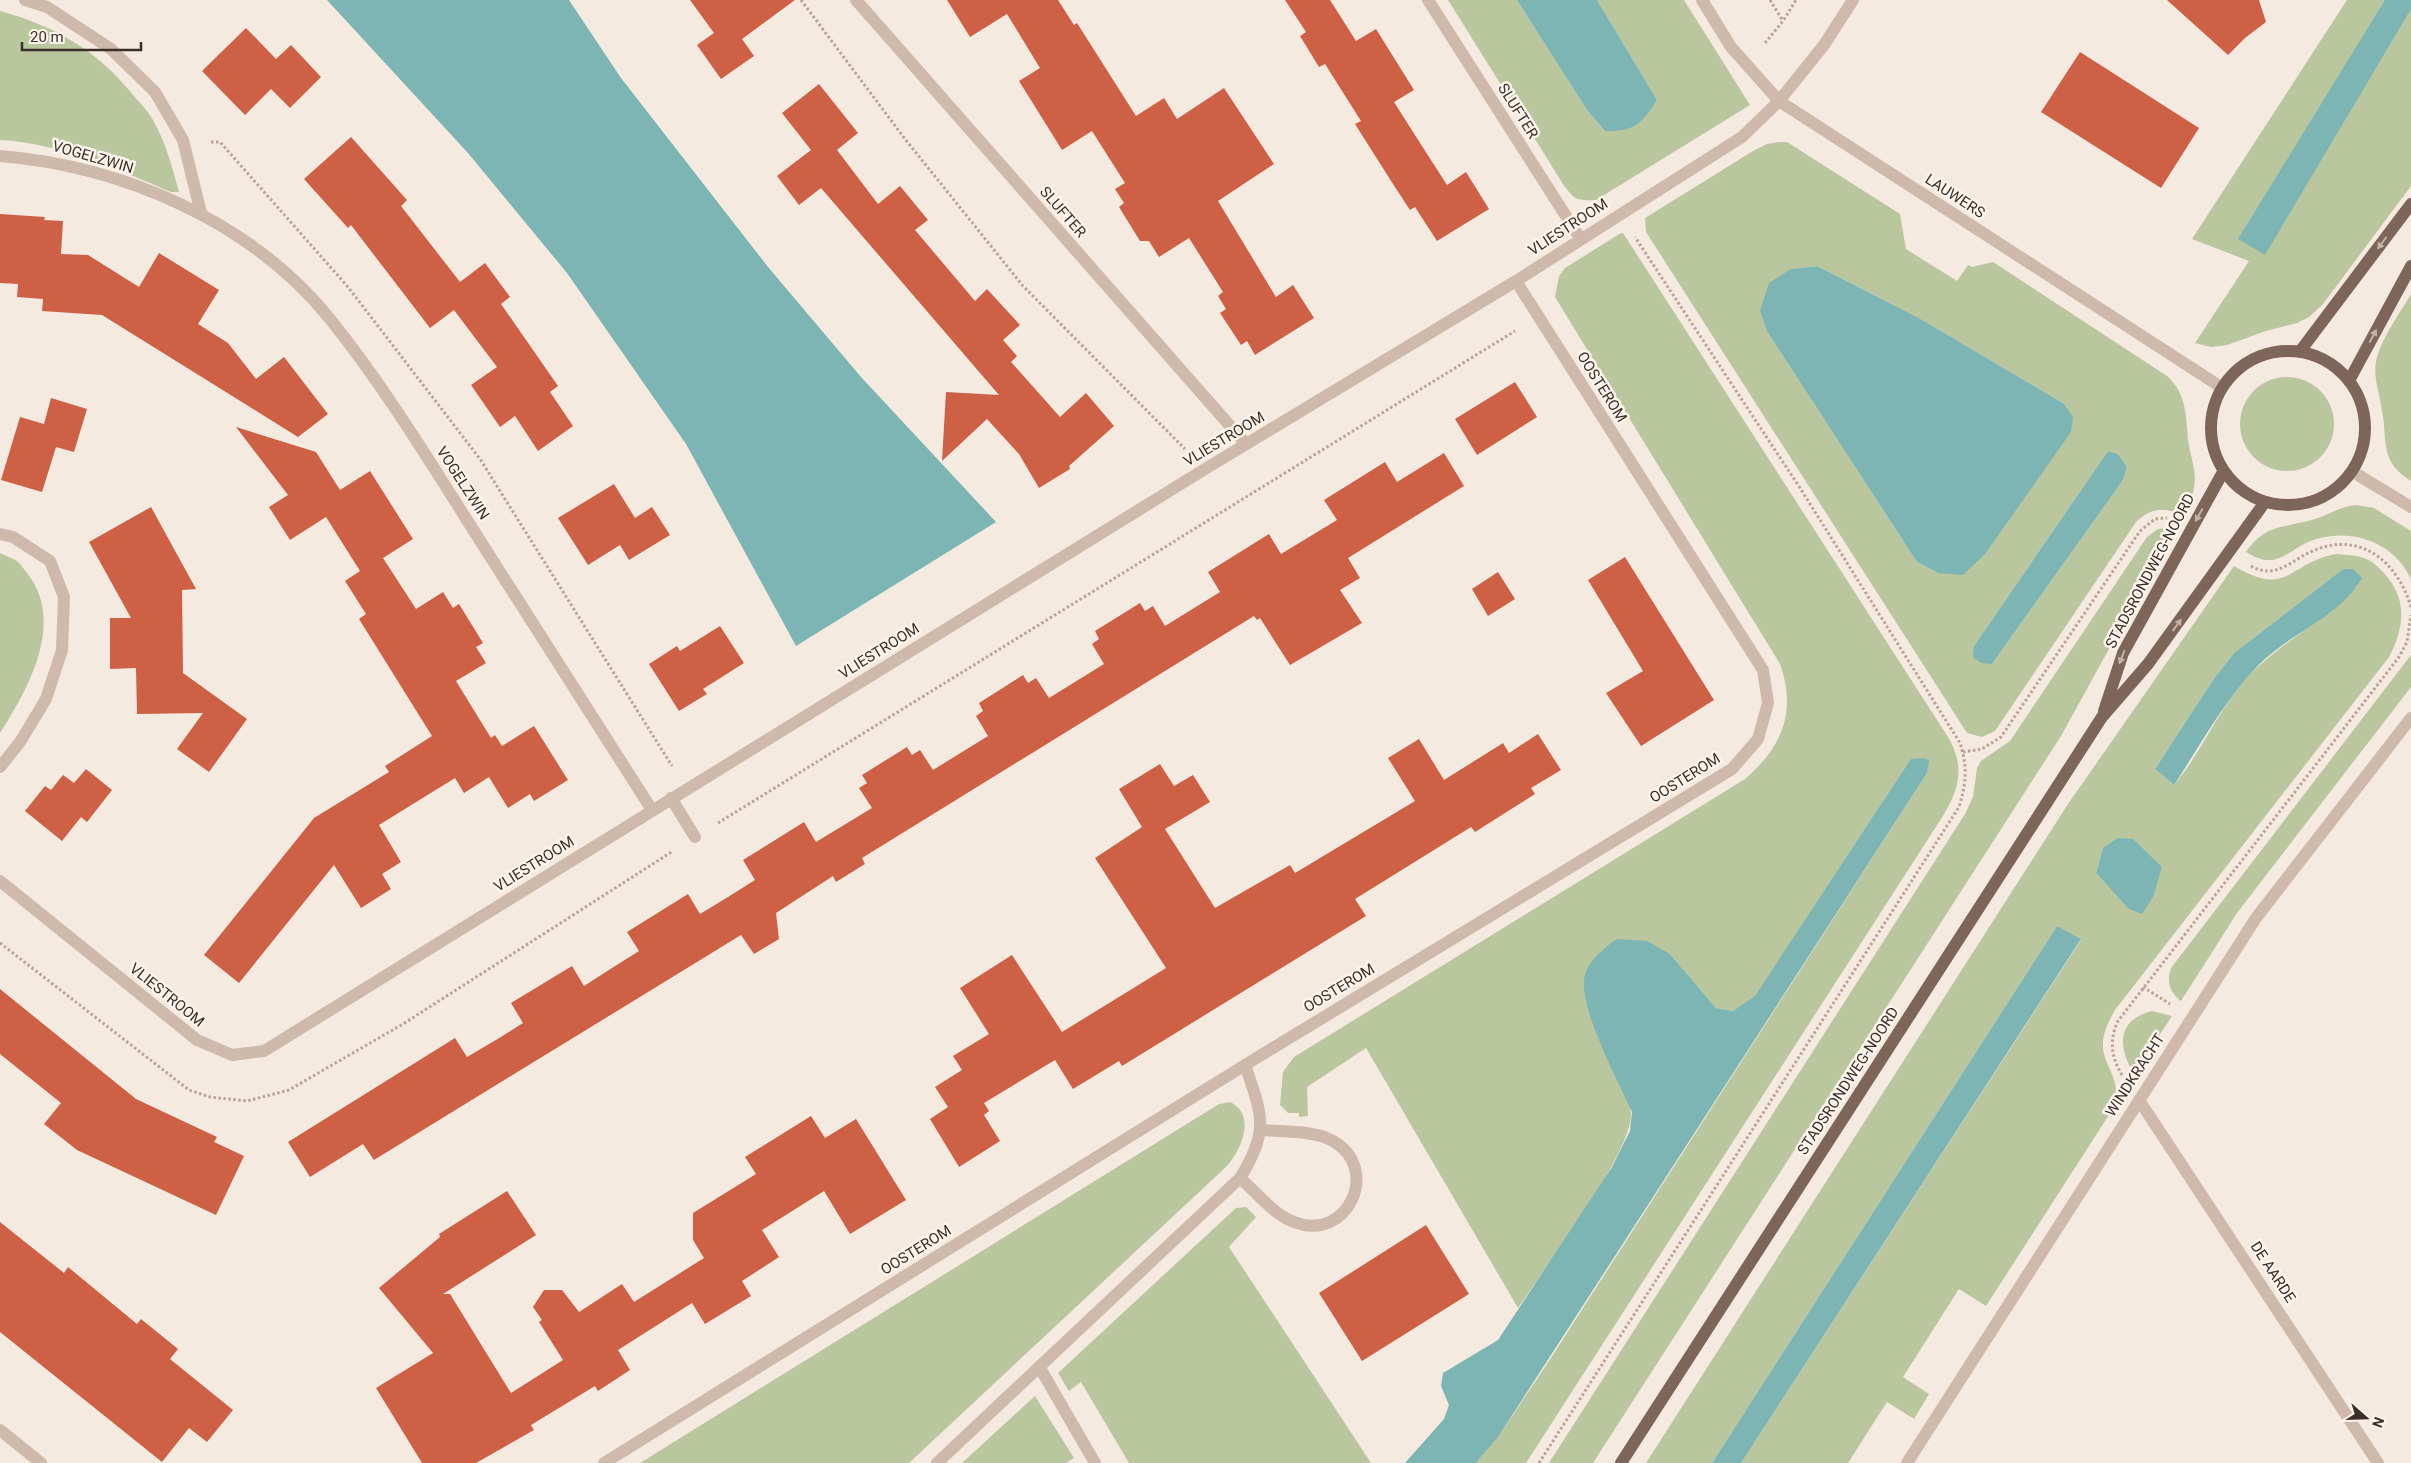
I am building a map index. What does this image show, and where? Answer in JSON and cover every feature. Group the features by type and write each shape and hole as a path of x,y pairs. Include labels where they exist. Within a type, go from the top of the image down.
{"main road":[{"path":"2301,350 2411,204"},
{"path":"2350,379 2411,266"},
{"path":"2301,350 2328,360 2350,379 2364,409 2365,442 2353,472 2329,495 2298,505 2265,502 2243,492 2223,472 2213,447 2211,416 2221,387 2242,364 2270,351 2301,350"},
{"name":"STADSRONDWEG-NOORD","path":"2102,717 2123,653 2223,472"},
{"name":"STADSRONDWEG-NOORD","path":"1622,1463 2102,717 2148,664 2265,502"}],"street":[{"path":"25,0 47,7 111,49 155,92 183,140 201,213"},
{"name":"SLUFTER","path":"856,0 1246,444"},
{"name":"SLUFTER","path":"1428,0 1580,238"},
{"name":"LAUWERS","path":"1702,0 1731,47 1779,101 2221,387"},
{"name":"VLIESTROOM","path":"0,881 197,1040 232,1055 264,1051 1205,469 1516,280 1742,137 1779,101 1824,45 1853,0"},
{"name":"VOGELZWIN","path":"0,156 41,159 107,175 201,213 284,271 329,318 393,404 652,810"},
{"name":"OOSTEROM","path":"604,1463 1245,1064 1732,769 1758,739 1768,703 1763,670 1516,280"},
{"path":"2353,472 2411,506"},
{"path":"0,534 13,538 50,560 64,597 62,650 46,699 20,742 0,768"},
{"name":"WINDKRACHT","path":"1906,1463 2256,918 2411,718"},
{"path":"671,798 695,837"},
{"path":"937,1463 1240,1178 1254,1155 1262,1130 1259,1106 1245,1064"},
{"name":"DE AARDE","path":"2139,1100 2378,1463"},
{"path":"1240,1178 1292,1222 1307,1226 1322,1225 1337,1219 1348,1208 1355,1194 1357,1178 1354,1163 1345,1150 1332,1140 1318,1136 1262,1130"},
{"path":"1040,1368 1095,1463"},
{"path":"0,1430 41,1463"}],"path":[{"path":"801,0 905,139 1023,286 1205,469"},
{"path":"1770,0 1783,21"},
{"path":"1747,65 1783,21 1796,0"},
{"path":"1539,1463 1959,807 1966,785 1966,761 1960,743 1794,479 1620,213"},
{"path":"2139,1100 2113,1056 2113,1031 2118,1021 2399,658 2407,642 2411,615"}],"green space":[{"path":"1448,0 1517,0 1587,110 1605,131 1657,100 1597,0 1684,0 1750,105 1596,200 1580,200 1573,196 1563,184"},
{"path":"2347,0 2411,0 2411,186 2323,304 2309,317 2297,323 2266,331 2227,345 2211,347 2195,343 2249,261 2192,239"},
{"path":"0,11 57,32 90,53 120,80 149,113 158,129 179,192 171,192 87,158 44,146 0,140"},
{"path":"1787,142 1900,214 1906,249 1957,281 1968,265 1972,267 1993,262 2167,376 2183,400 2195,481 2190,502 2183,516 2170,511 2158,510 2152,511 2136,522 1995,731 1982,737 1967,733 1646,232 1645,218 1767,144","holes":["1817,266 1919,318 2063,403 1938,573 1917,562 1768,333 1791,269","2108,451 2118,454 2127,467 2123,480 1992,664 1974,646"]},
{"path":"1623,233 1948,737 1957,759 1958,779 1952,798 1941,819 1526,1463 1476,1463 1498,1437 1547,1364 1927,773 1928,760 1755,997 1733,1011 1716,1008 1670,954 1612,1068 1630,1109 1631,1114 1627,1132 1602,1183 1518,1308 1366,1048 1307,1087 1308,1116 1299,1117 1299,1113 1288,1113 1280,1105 1283,1072 1294,1057 1745,779 1768,754 1783,728 1787,698 1780,664 1555,297 1559,276 1565,268"},
{"path":"2411,294 2411,481 2401,474 2389,458 2375,368 2382,344"},
{"path":"2287,377 2305,381 2320,391 2330,406 2334,424 2330,442 2320,457 2305,467 2287,471 2269,467 2254,457 2244,442 2240,424 2244,406 2254,391 2269,381"},
{"path":"2356,505 2374,508 2411,531 2411,579 2404,567 2385,548 2360,538 2334,536 2320,538 2300,546 2284,556 2268,560 2258,558 2246,552 2261,536 2269,531 2315,519 2339,509"},
{"path":"2166,528 2174,531 2061,736 1593,1463 1549,1463 1965,814 1973,797 1977,768 1981,761 2010,741 2147,537 2158,529"},
{"path":"0,553 20,564 38,592 43,612 43,634 39,655 31,676 22,696 0,733"},
{"path":"2337,554 2361,557 2374,564 2386,575 2399,597 2401,607 2400,627 2394,647 2389,657 2115,1010 2103,1040 2103,1051 2114,1079 2116,1104 1986,1306 1959,1289 1903,1377 1929,1394 1914,1419 1887,1402 1848,1463 1741,1463 2081,940 2057,926 1712,1463 1646,1463 2068,804 2234,566 2252,575 2266,579 2278,579 2321,558","holes":["2343,569 2358,585 2331,610 2272,655 2245,680 2226,705 2193,760 2174,785 2155,769 2213,680 2234,653","2103,848 2106,884 2096,873"]},
{"path":"2411,655 2411,687 2237,913 2181,1001 2174,994 2170,986 2171,968"},
{"path":"2152,1011 2172,1016 2134,1074 2128,1064 2123,1044 2126,1028 2140,1015"},
{"path":"1230,1102 1243,1115 1245,1124 1241,1142 1227,1166 909,1463 640,1463 1219,1104"},
{"path":"1246,1207 1256,1217 1229,1247 1371,1463 1129,1463 1081,1382 1069,1391 1058,1373 1236,1208"},
{"path":"1035,1396 1074,1458 1066,1463 962,1463"}],"water":[{"path":"327,0 569,0 621,78 768,267 861,377 996,522 796,646 686,444 567,273 468,153"},
{"path":"1517,0 1597,0 1657,100 1641,121 1624,130 1605,131 1587,110"},
{"path":"2385,0 2411,0 2411,9 2265,255 2238,239"},
{"path":"1817,266 1919,318 2063,403 2073,417 2071,432 1985,554 1963,575 1938,573 1917,562 1768,333 1760,311 1769,283 1791,269"},
{"path":"2108,451 2118,454 2127,467 2123,480 1992,664 1981,663 1973,657 1974,646"},
{"path":"2343,569 2353,569 2362,578 2353,591 2330,612 2278,648 2252,672 2228,702 2174,785 2155,769 2213,680 2234,653"},
{"path":"1923,758 1929,760 1927,773 1498,1437 1476,1463 1405,1463 1444,1419 1449,1405 1441,1386 1443,1373 1498,1340 1612,1167 1630,1131 1632,1112 1594,1028 1588,1010 1584,980 1585,973 1592,961 1601,951 1617,939 1647,941 1670,954 1716,1008 1733,1011 1755,996 1911,759"},
{"path":"2118,838 2133,839 2162,867 2153,897 2142,914 2129,909 2096,873 2103,848"},
{"path":"2057,926 2081,939 1741,1463 1712,1463"}],"building":[{"path":"690,0 795,0 742,39 754,56 721,79 697,45 714,33"},
{"path":"947,0 1058,0 1074,25 1077,23 1136,116 1164,98 1177,119 1224,88 1274,164 1218,201 1276,297 1293,285 1314,318 1255,355 1247,341 1241,345 1220,313 1226,309 1218,296 1223,292 1189,238 1159,257 1149,241 1140,241 1119,207 1124,203 1115,189 1125,183 1092,131 1062,150 1019,81 1040,68 1007,14 970,37"},
{"path":"1285,0 1330,0 1356,41 1376,29 1414,90 1394,102 1447,185 1466,172 1489,209 1437,241 1415,207 1410,210 1355,124 1361,121 1325,64 1319,67 1300,36 1306,32"},
{"path":"2167,0 2259,0 2266,22 2245,38 2228,55"},
{"path":"246,28 276,59 291,45 321,77 290,108 271,89 245,115 202,71"},
{"path":"2080,52 2199,128 2161,188 2041,112"},
{"path":"819,84 858,133 837,150 878,204 900,186 928,220 915,230 975,301 987,289 1020,325 1003,340 1017,356 1011,362 1060,417 1086,393 1114,426 1069,466 1070,469 1039,488 1019,454 987,419 942,461 946,392 999,395 821,188 799,205 777,176 811,150 782,113"},
{"path":"351,137 407,200 401,206 460,282 485,263 510,297 501,304 558,386 550,392 573,426 538,451 515,416 500,427 471,385 497,367 454,310 430,328 351,225 348,228 304,179"},
{"path":"0,214 45,217 44,220 63,221 61,254 88,255 139,287 159,253 219,290 198,324 228,343 256,379 284,357 328,414 298,437 102,315 42,311 43,299 17,297 18,284 0,283"},
{"path":"1515,382 1537,417 1477,455 1455,419"},
{"path":"51,398 87,409 74,452 56,447 42,492 1,480 20,417 44,424"},
{"path":"236,427 316,452 340,490 370,471 413,539 383,558 416,609 443,592 453,608 459,604 483,643 476,647 486,663 456,681 491,738 495,735 502,746 534,726 568,780 534,801 530,794 508,808 489,777 464,793 455,778 379,825 401,862 382,874 391,889 361,908 334,865 239,983 204,955 314,818 389,772 385,766 432,736 359,619 366,614 345,581 360,571 326,517 290,540 269,507 288,495"},
{"path":"1444,453 1464,486 1348,558 1360,578 1340,590 1362,623 1290,665 1260,618 1257,620 1254,616 862,858 865,864 836,882 833,876 776,913 779,939 754,954 741,935 374,1160 363,1144 310,1177 288,1142 455,1038 467,1057 496,1040 523,1023 511,1003 572,966 584,986 639,951 627,932 688,894 700,914 728,897 755,880 743,860 804,822 816,842 872,808 859,788 867,783 862,775 907,747 912,755 920,750 933,770 988,736 976,716 983,711 979,703 1023,675 1028,683 1036,678 1049,698 1104,664 1092,644 1099,639 1095,631 1140,603 1145,611 1153,606 1165,626 1220,592 1208,572 1269,534 1281,554 1337,520 1324,500 1385,462 1397,482"},
{"path":"614,484 635,518 652,507 670,535 629,560 620,545 588,565 558,518"},
{"path":"151,507 196,589 182,590 183,673 247,719 209,772 177,749 203,713 137,714 136,668 110,669 110,618 131,618 89,542"},
{"path":"1625,557 1714,700 1641,746 1606,693 1643,671 1588,580"},
{"path":"1498,572 1515,599 1488,616 1472,589"},
{"path":"720,626 744,663 703,689 707,694 679,711 649,664 677,646 680,651"},
{"path":"1538,734 1561,770 1531,788 1535,794 1475,832 1471,827 1355,899 1366,916 1122,1066 1119,1061 1073,1089 1055,1060 984,1103 989,1111 984,1115 1000,1141 959,1167 930,1119 948,1107 935,1087 962,1070 953,1056 989,1034 960,988 1012,955 1062,1032 1166,968 1095,858 1142,827 1119,789 1160,764 1174,786 1193,775 1210,802 1165,829 1215,908 1290,865 1295,873 1415,801 1388,758 1419,739 1444,780 1503,743 1509,753"},
{"path":"86,769 112,790 87,822 81,817 62,841 25,811 45,786 51,790 63,775 74,783"},
{"path":"0,989 136,1099 217,1137 214,1142 244,1156 216,1215 77,1150 44,1124 61,1103 0,1054"},
{"path":"811,1116 825,1138 856,1119 906,1200 850,1234 824,1191 762,1230 779,1257 742,1281 751,1296 705,1324 692,1303 618,1350 630,1370 598,1391 595,1386 531,1425 534,1430 476,1463 422,1463 376,1388 433,1353 379,1288 440,1237 439,1234 507,1191 536,1235 443,1294 450,1294 511,1393 563,1360 539,1322 542,1320 533,1307 544,1290 562,1290 579,1312 622,1284 634,1302 704,1258 693,1240 693,1213 756,1174 745,1157"},
{"path":"0,1222 64,1273 68,1267 137,1324 141,1319 178,1349 170,1359 233,1410 207,1442 189,1428 162,1462 0,1332"},
{"path":"1426,1225 1469,1294 1362,1361 1319,1293"}]}
